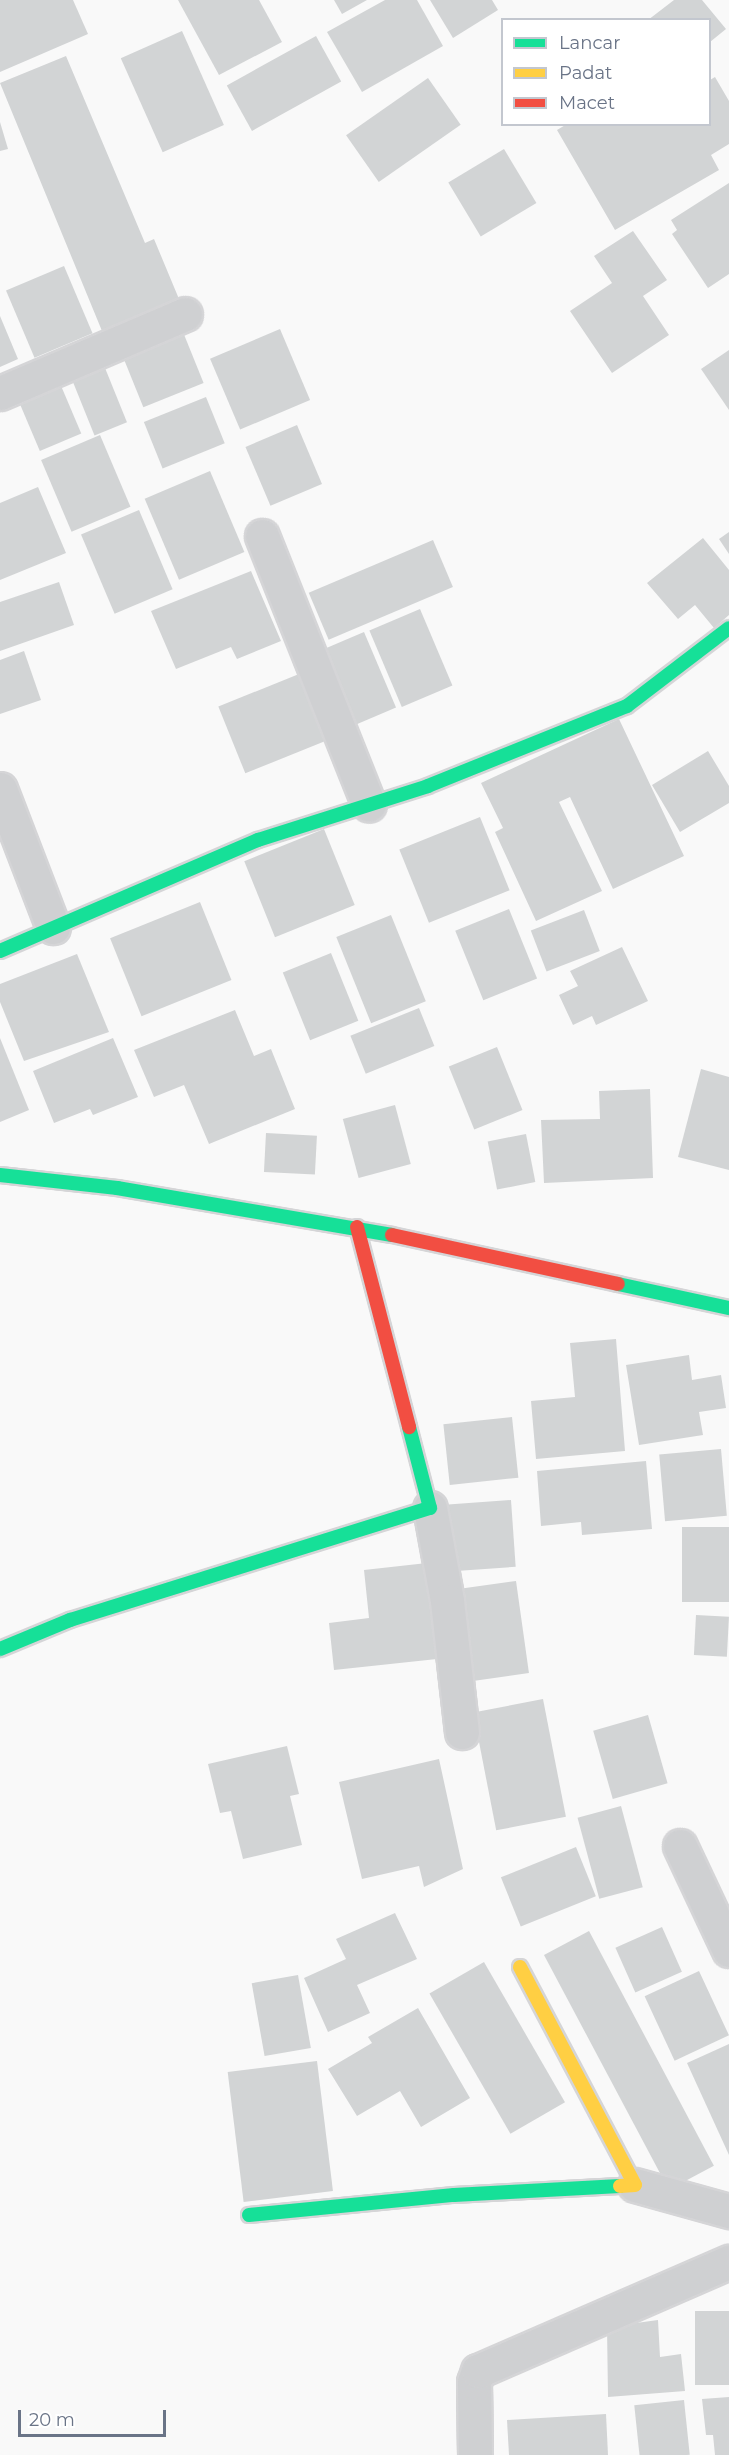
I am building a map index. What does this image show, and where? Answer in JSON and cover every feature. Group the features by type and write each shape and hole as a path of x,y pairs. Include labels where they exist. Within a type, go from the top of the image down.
{"street":[{"path":"0,393 185,314"},
{"path":"262,536 369,805"},
{"path":"0,951 258,840 428,786 627,706 729,628"},
{"path":"0,789 53,927"},
{"path":"0,1175 117,1188 357,1227 729,1308"},
{"path":"357,1227 430,1508 447,1601 462,1732"},
{"path":"0,1649 70,1620 430,1508"},
{"path":"680,1846 729,1950"},
{"path":"520,1967 635,2185"},
{"path":"249,2215 454,2195 635,2185 729,2211"},
{"path":"475,2455 474,2382 478,2371 729,2262"}],"building":[{"path":"0,0 73,0 88,34 0,72"},
{"path":"178,0 259,0 282,42 219,75"},
{"path":"334,0 367,0 342,14"},
{"path":"385,0 417,0 443,46 362,92 327,32"},
{"path":"430,0 492,0 498,10 453,38"},
{"path":"674,0 702,0 726,29 711,41 711,18 651,18"},
{"path":"182,31 224,125 163,152 121,58"},
{"path":"316,36 341,81 252,131 227,85"},
{"path":"66,56 145,243 154,239 179,299 102,331 0,83"},
{"path":"715,77 729,101 729,144 711,155 719,170 615,230 557,130 564,126 711,126 711,79"},
{"path":"428,78 461,125 379,182 346,135"},
{"path":"0,122 8,149 0,151"},
{"path":"504,149 536,203 481,236 448,182"},
{"path":"729,183 729,274 708,288 672,234 677,230 671,220"},
{"path":"633,231 667,280 643,296 669,335 612,373 570,311 612,283 594,256"},
{"path":"64,266 93,333 35,358 6,291"},
{"path":"0,316 18,359 0,367"},
{"path":"280,329 310,400 240,430 210,359"},
{"path":"183,332 204,383 143,407 123,356"},
{"path":"729,350 729,410 701,369"},
{"path":"103,363 127,422 95,435 71,376"},
{"path":"59,381 81,433 40,451 18,399"},
{"path":"206,397 225,443 163,468 144,422"},
{"path":"297,425 322,484 270,506 245,447"},
{"path":"100,435 130,507 72,532 41,460"},
{"path":"210,471 244,552 179,580 145,499"},
{"path":"38,487 66,553 0,580 0,503"},
{"path":"139,510 173,589 115,614 81,535"},
{"path":"729,532 729,554 719,539"},
{"path":"703,538 729,570 729,615 714,628 695,605 678,619 647,583"},
{"path":"433,540 453,587 329,640 309,593"},
{"path":"251,571 281,641 237,659 231,647 176,669 151,611"},
{"path":"59,582 74,625 0,651 0,602"},
{"path":"420,609 452,685 402,707 369,630"},
{"path":"364,632 396,707 356,725 323,649"},
{"path":"24,651 41,700 0,714 0,660"},
{"path":"299,674 326,741 245,773 218,707"},
{"path":"619,719 684,856 613,889 570,797 559,802 602,891 536,921 495,832 503,828 481,783"},
{"path":"708,751 729,786 729,803 680,832 652,785"},
{"path":"480,817 510,890 429,923 399,850"},
{"path":"324,829 355,905 275,937 244,861"},
{"path":"200,902 231,980 142,1016 110,938"},
{"path":"509,909 537,979 483,1000 455,931"},
{"path":"584,910 600,951 547,972 531,930"},
{"path":"391,915 426,1001 371,1023 336,937"},
{"path":"622,947 648,1001 596,1025 592,1016 573,1025 559,995 578,986 570,971"},
{"path":"331,953 358,1021 310,1040 283,972"},
{"path":"77,954 109,1032 24,1061 0,1002 0,984"},
{"path":"419,1008 434,1046 366,1074 350,1036"},
{"path":"235,1010 254,1056 271,1049 295,1109 209,1144 184,1085 154,1097 134,1050"},
{"path":"0,1038 29,1110 0,1122"},
{"path":"113,1038 138,1097 93,1115 90,1109 54,1123 33,1071"},
{"path":"497,1047 522,1110 474,1130 449,1066"},
{"path":"701,1069 729,1077 729,1170 678,1157"},
{"path":"650,1089 653,1178 544,1183 541,1120 600,1119 599,1091"},
{"path":"395,1105 411,1164 359,1178 343,1119"},
{"path":"266,1133 317,1136 315,1175 264,1172"},
{"path":"526,1134 535,1182 497,1190 488,1141"},
{"path":"616,1339 625,1451 536,1459 531,1401 575,1397 570,1343"},
{"path":"689,1355 692,1380 721,1375 726,1408 699,1412 703,1435 639,1445 626,1365"},
{"path":"512,1417 518,1478 450,1485 443,1424"},
{"path":"721,1449 727,1516 665,1521 659,1454"},
{"path":"646,1461 652,1529 582,1535 581,1522 541,1526 537,1471"},
{"path":"511,1500 516,1567 453,1571 448,1504"},
{"path":"682,1527 729,1527 729,1602 682,1602"},
{"path":"427,1563 437,1659 334,1670 329,1623 369,1618 364,1570"},
{"path":"516,1581 529,1673 470,1681 457,1589"},
{"path":"696,1615 729,1617 727,1657 694,1655"},
{"path":"543,1699 566,1817 496,1830 473,1713"},
{"path":"648,1715 668,1783 613,1799 593,1731"},
{"path":"287,1746 299,1794 290,1796 302,1845 243,1859 231,1811 220,1813 208,1764"},
{"path":"439,1759 463,1869 424,1887 419,1866 362,1879 339,1782"},
{"path":"621,1806 643,1887 599,1899 578,1818"},
{"path":"576,1847 596,1896 521,1926 501,1877"},
{"path":"395,1913 417,1959 357,1985 370,2013 328,2032 304,1978 346,1959 336,1939"},
{"path":"662,1927 682,1972 635,1993 615,1948"},
{"path":"589,1931 714,2166 669,2190 544,1955"},
{"path":"484,1962 565,2102 510,2134 429,1994"},
{"path":"699,1971 729,2035 675,2061 645,1996"},
{"path":"298,1975 311,2048 265,2056 252,1983"},
{"path":"418,2008 470,2098 421,2127 400,2091 357,2116 328,2069 372,2043 368,2037"},
{"path":"729,2044 729,2155 687,2063"},
{"path":"317,2061 333,2191 244,2202 228,2072"},
{"path":"695,2311 729,2311 729,2385 695,2385"},
{"path":"658,2320 660,2357 681,2354 685,2391 608,2397 607,2327"},
{"path":"729,2397 729,2455 715,2455 713,2435 706,2435 702,2399"},
{"path":"684,2400 690,2455 640,2455 634,2405"},
{"path":"606,2414 608,2455 509,2455 507,2420"}],"traffic: fast":[{"path":"0,951 258,840 428,786 627,706 729,628"},
{"path":"0,1175 117,1188 392,1235"},
{"path":"618,1284 729,1308"},
{"path":"0,1649 70,1620 430,1508 409,1427"},
{"path":"249,2215 454,2195 620,2186"}],"traffic: slow":[{"path":"520,1967 635,2185 620,2186"}],"traffic: jam":[{"path":"357,1227 409,1427"},
{"path":"392,1235 618,1284"}]}
